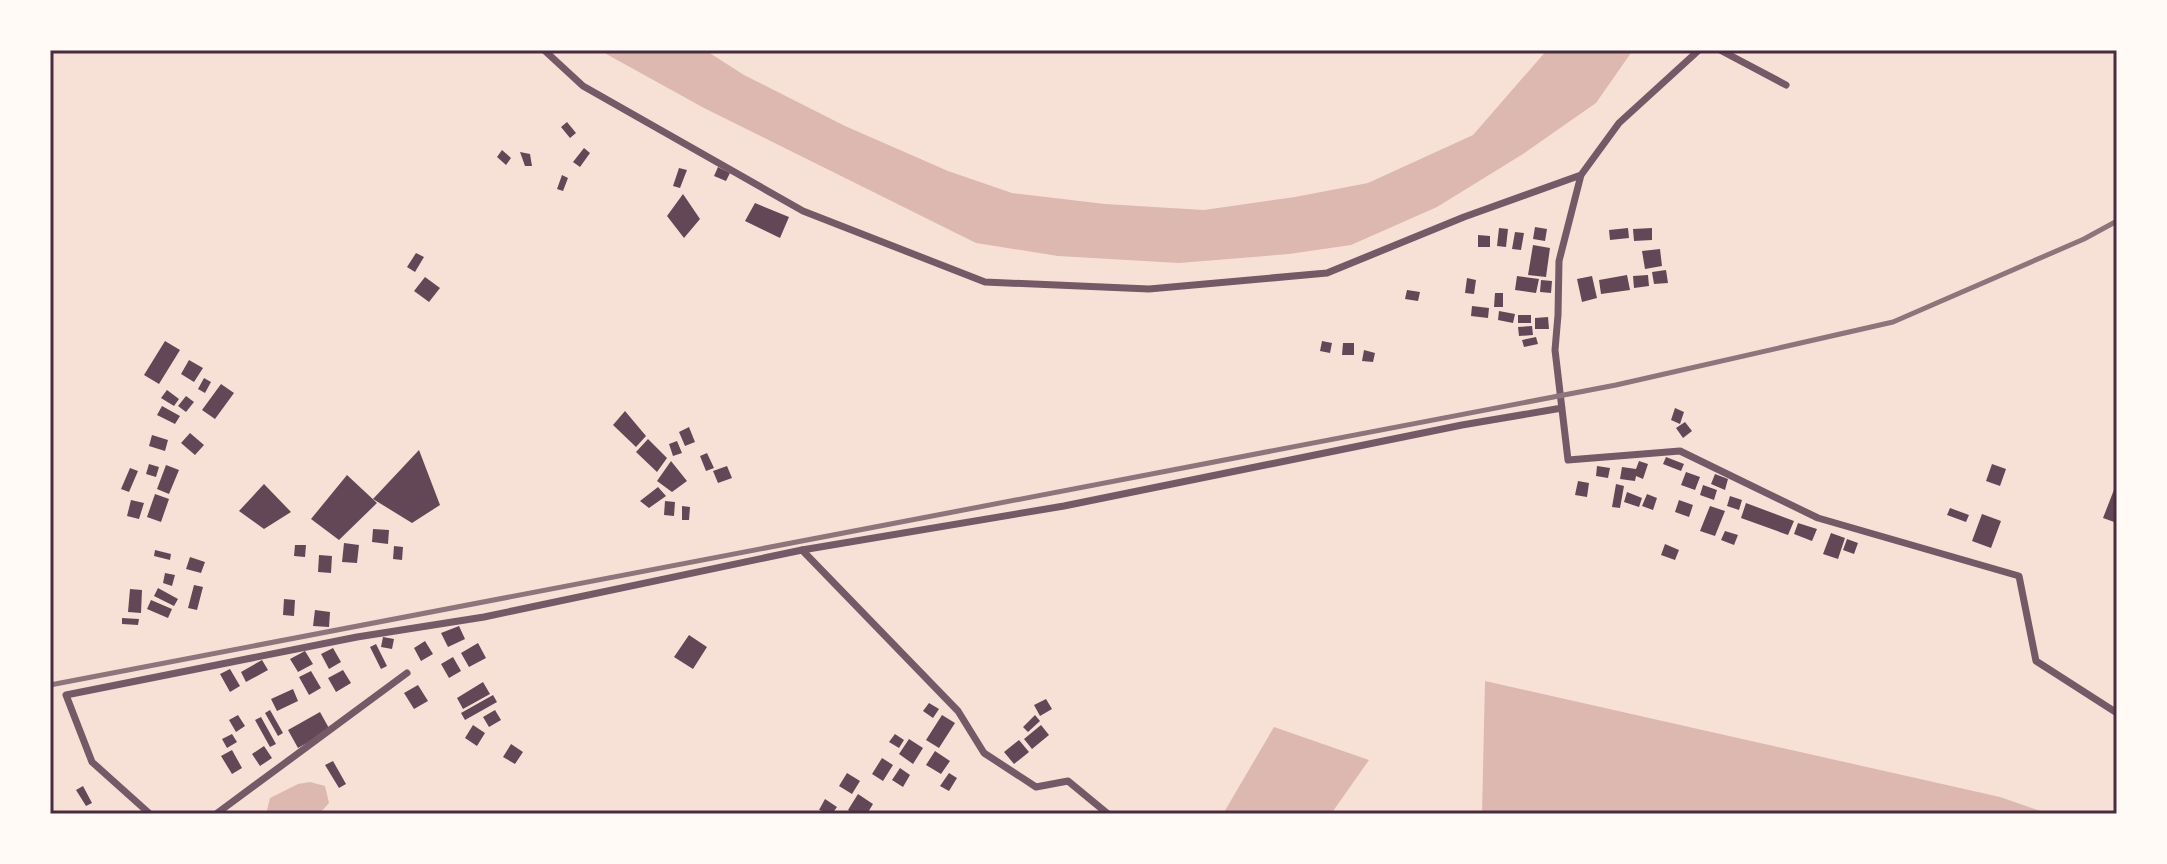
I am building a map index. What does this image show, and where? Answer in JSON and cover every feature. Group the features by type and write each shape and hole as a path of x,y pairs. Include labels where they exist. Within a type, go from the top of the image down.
{"street":[{"path":"544,50 583,86 803,211 985,282 1149,289 1327,273 1464,217 1581,175"},
{"path":"1699,50 1619,123 1581,175 1559,261 1555,350 1568,460 1680,451 1818,518 2019,576 2036,661 2117,713"},
{"path":"1720,50 1786,85"},
{"path":"150,814 92,762 66,695 357,637 484,617 802,550 1064,506 1462,425 1562,408"},
{"path":"802,550 958,711 984,753 1036,787 1068,781 1108,814"},
{"path":"216,814 407,673"}],"shaded area":[{"path":"599,50 705,50 744,75 845,126 948,171 1012,193 1105,204 1204,210 1368,183 1473,135 1547,50 1633,50 1596,103 1523,154 1437,207 1351,245 1289,254 1179,263 1058,256 976,243 704,108"},
{"path":"1485,681 2000,797 2049,814 1482,814"},
{"path":"1274,727 1369,760 1331,814 1223,814"},
{"path":"310,782 325,786 329,803 320,813 270,814 267,810 270,798 298,784"}],"building":[{"path":"567,122 576,133 570,138 561,127"},
{"path":"584,148 590,153 580,167 573,162"},
{"path":"502,150 511,158 506,165 497,157"},
{"path":"520,152 530,154 532,166 525,166"},
{"path":"718,167 730,173 726,181 714,176"},
{"path":"679,168 687,170 680,188 673,186"},
{"path":"562,175 568,178 563,191 557,189"},
{"path":"683,194 700,219 684,238 667,216"},
{"path":"755,203 789,217 780,238 745,221"},
{"path":"1535,227 1547,229 1545,241 1533,239"},
{"path":"1499,228 1508,229 1506,247 1497,246"},
{"path":"1628,228 1629,238 1610,240 1609,230"},
{"path":"1652,228 1652,240 1634,241 1633,229"},
{"path":"1515,232 1524,233 1521,250 1512,249"},
{"path":"1478,235 1490,236 1490,247 1478,247"},
{"path":"1533,245 1550,248 1546,277 1528,275"},
{"path":"1660,249 1662,266 1645,269 1642,251"},
{"path":"416,253 424,257 415,272 407,267"},
{"path":"1666,270 1668,283 1654,284 1652,272"},
{"path":"1627,275 1630,290 1601,294 1599,280"},
{"path":"1648,275 1649,286 1634,288 1633,276"},
{"path":"1517,276 1539,279 1536,293 1515,290"},
{"path":"1592,276 1597,298 1582,302 1577,279"},
{"path":"425,277 440,288 429,302 414,291"},
{"path":"1467,278 1476,280 1474,294 1465,293"},
{"path":"1541,280 1552,281 1551,293 1540,292"},
{"path":"1407,290 1420,292 1418,301 1405,299"},
{"path":"1495,293 1503,293 1503,307 1494,307"},
{"path":"1472,306 1489,308 1488,318 1471,316"},
{"path":"1499,311 1515,314 1513,323 1498,320"},
{"path":"1518,315 1531,315 1531,323 1518,323"},
{"path":"1548,317 1549,329 1535,329 1535,318"},
{"path":"1532,326 1533,335 1519,336 1518,327"},
{"path":"1536,337 1538,344 1524,347 1522,340"},
{"path":"165,341 180,350 159,384 144,375"},
{"path":"1322,341 1332,343 1330,353 1320,351"},
{"path":"1343,343 1354,343 1354,355 1342,355"},
{"path":"1364,350 1375,353 1373,362 1362,361"},
{"path":"189,360 203,368 194,382 181,374"},
{"path":"204,378 211,382 205,393 198,389"},
{"path":"221,384 234,393 215,419 202,410"},
{"path":"167,390 179,399 174,406 161,398"},
{"path":"186,396 194,402 186,412 178,406"},
{"path":"162,406 180,416 175,424 157,415"},
{"path":"1675,408 1684,412 1680,424 1671,420"},
{"path":"625,411 646,436 636,447 613,425"},
{"path":"1685,422 1692,431 1683,438 1676,428"},
{"path":"689,427 695,442 685,446 679,432"},
{"path":"190,433 204,445 195,455 181,443"},
{"path":"152,435 168,440 165,451 149,446"},
{"path":"648,439 667,458 657,472 636,452"},
{"path":"677,441 682,453 673,456 669,444"},
{"path":"419,450 440,505 412,523 373,499"},
{"path":"707,453 714,468 706,471 700,456"},
{"path":"1666,457 1684,464 1681,471 1663,464"},
{"path":"671,461 687,481 672,492 657,481"},
{"path":"1639,461 1648,464 1643,479 1636,476 1635,481 1620,479 1622,467 1636,469"},
{"path":"149,464 159,467 156,477 146,474"},
{"path":"1992,464 2006,469 2000,486 1986,481"},
{"path":"166,465 179,470 169,494 157,489"},
{"path":"727,466 732,478 718,483 713,471"},
{"path":"1597,466 1610,468 1608,478 1596,476"},
{"path":"130,468 138,471 129,492 121,489"},
{"path":"1686,472 1700,477 1695,490 1681,485"},
{"path":"1715,474 1728,479 1725,490 1711,484"},
{"path":"347,475 377,503 339,540 311,519"},
{"path":"1578,481 1589,483 1587,497 1575,495"},
{"path":"2117,482 2117,523 2103,518"},
{"path":"264,484 291,512 264,529 239,511"},
{"path":"1616,484 1624,486 1620,508 1612,507"},
{"path":"1703,485 1717,490 1714,500 1700,495"},
{"path":"658,487 666,496 649,508 640,501"},
{"path":"1627,492 1642,498 1639,507 1624,502"},
{"path":"155,494 169,499 161,522 147,517"},
{"path":"1647,494 1657,498 1653,510 1642,506"},
{"path":"1730,496 1742,500 1739,510 1727,506"},
{"path":"131,500 144,503 139,519 127,516"},
{"path":"1679,500 1693,505 1689,517 1675,512"},
{"path":"665,501 675,502 674,516 664,515"},
{"path":"1746,503 1794,521 1788,535 1741,518"},
{"path":"682,506 690,507 689,520 682,520"},
{"path":"1710,506 1725,511 1715,536 1700,531"},
{"path":"1950,508 1969,515 1966,522 1947,515"},
{"path":"1982,514 2001,521 1991,548 1972,541"},
{"path":"1798,523 1817,529 1812,541 1794,534"},
{"path":"373,529 389,530 388,544 372,542"},
{"path":"1725,531 1738,535 1734,545 1721,540"},
{"path":"1831,533 1845,538 1838,559 1823,554"},
{"path":"1847,539 1858,543 1854,554 1843,550"},
{"path":"344,543 359,545 357,563 342,562"},
{"path":"1665,544 1679,550 1675,560 1661,555"},
{"path":"295,545 306,545 305,557 294,556"},
{"path":"394,546 403,547 402,560 393,559"},
{"path":"155,550 171,554 170,560 154,556"},
{"path":"319,555 332,556 331,573 318,572"},
{"path":"190,557 205,562 201,573 186,569"},
{"path":"165,573 175,575 172,586 163,583"},
{"path":"194,585 203,587 197,610 188,608"},
{"path":"158,588 178,599 174,606 154,596"},
{"path":"130,589 142,590 141,613 128,612"},
{"path":"284,599 295,600 294,616 283,615"},
{"path":"151,600 172,609 168,618 147,609"},
{"path":"315,610 330,612 329,627 313,626"},
{"path":"122,618 139,619 138,625 122,624"},
{"path":"459,626 465,639 448,647 441,633"},
{"path":"689,635 707,647 693,669 674,657"},
{"path":"383,637 394,639 392,649 381,647"},
{"path":"425,641 433,654 421,661 414,648"},
{"path":"478,643 486,658 469,667 461,653"},
{"path":"376,644 387,666 381,669 370,647"},
{"path":"333,648 341,662 329,669 321,654"},
{"path":"305,651 313,664 298,672 290,659"},
{"path":"453,657 461,671 449,678 441,664"},
{"path":"262,660 268,670 246,682 241,672"},
{"path":"230,669 240,686 230,692 220,674"},
{"path":"343,670 351,683 336,692 328,678"},
{"path":"311,671 321,688 309,695 299,677"},
{"path":"483,682 490,694 463,709 457,698"},
{"path":"418,685 428,701 414,709 404,693"},
{"path":"293,689 298,701 277,711 271,699"},
{"path":"493,695 497,702 465,720 461,713"},
{"path":"1046,699 1052,709 1040,716 1034,705"},
{"path":"929,703 939,709 933,718 923,711"},
{"path":"270,710 283,733 278,736 265,713"},
{"path":"495,710 501,720 489,727 483,717"},
{"path":"320,712 330,730 298,748 288,730"},
{"path":"238,715 245,726 236,732 229,720"},
{"path":"942,715 955,723 939,748 926,740"},
{"path":"1035,715 1040,721 1028,732 1023,727"},
{"path":"261,717 276,744 270,747 255,720"},
{"path":"473,725 485,733 477,746 465,738"},
{"path":"1041,725 1049,735 1032,749 1024,739"},
{"path":"232,734 237,742 227,748 222,739"},
{"path":"895,734 904,740 899,748 889,742"},
{"path":"909,739 923,748 913,764 899,754"},
{"path":"1019,740 1029,752 1014,764 1004,752"},
{"path":"511,744 523,752 515,764 503,757"},
{"path":"264,746 272,758 260,766 252,754"},
{"path":"232,750 242,768 232,774 221,756"},
{"path":"935,751 950,761 941,774 926,765"},
{"path":"882,758 893,765 883,781 872,774"},
{"path":"333,761 346,784 339,788 325,765"},
{"path":"900,768 910,775 903,787 892,780"},
{"path":"847,773 860,781 852,794 839,786"},
{"path":"949,773 957,778 949,791 940,786"},
{"path":"83,786 92,803 86,806 76,790"},
{"path":"858,794 873,804 867,814 854,814 848,810"},
{"path":"825,799 837,807 832,814 819,810"}],"railway":[{"path":"50,685 1616,385 1893,322 2084,239 2117,221"}]}
